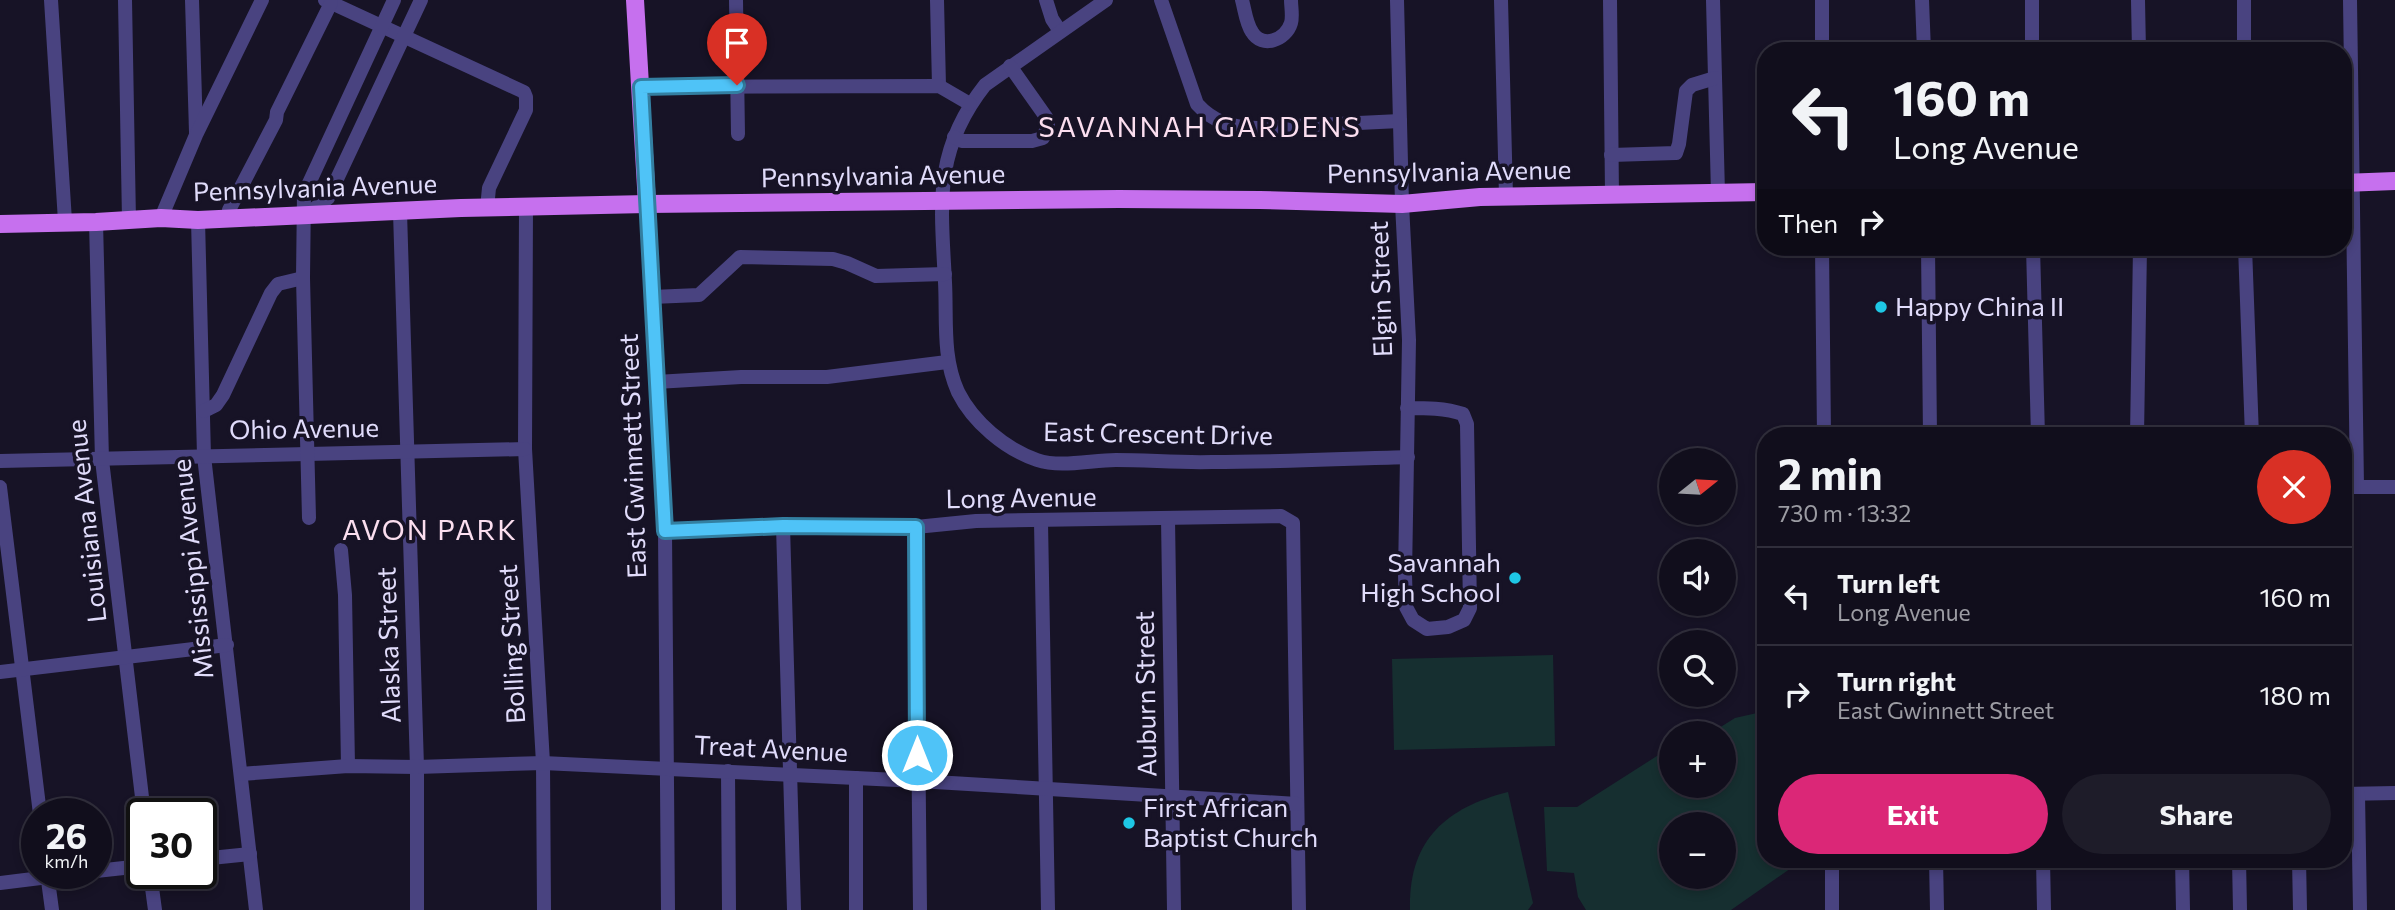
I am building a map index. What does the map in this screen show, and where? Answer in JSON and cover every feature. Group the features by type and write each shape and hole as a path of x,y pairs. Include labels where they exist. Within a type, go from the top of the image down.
{"main road":[{"name":"East Gwinnett Street","path":"635,0 647,204"},
{"path":"2352,183 2395,181"},
{"name":"Pennsylvania Avenue","path":"0,224 161,218 232,219 647,204 1260,200 1402,204 1506,196 1757,192"}],"street":[{"path":"51,0 65,221"},
{"path":"125,0 129,220"},
{"path":"192,0 196,135"},
{"path":"161,218 196,135 262,0"},
{"path":"309,518 303,278 304,194 394,0"},
{"path":"303,216 328,198 421,0"},
{"path":"736,0 738,134"},
{"path":"937,0 939,86"},
{"path":"1046,0 1052,19 1060,31"},
{"name":"East Crescent Drive","path":"1106,0 985,85 970,104 949,145 941,202 947,362 959,394 986,429 1016,451 1040,461 1211,463 1408,457"},
{"path":"1161,0 1197,104 1216,120 1235,127 1257,128 1400,121"},
{"path":"1242,0 1252,33 1265,42 1281,37 1287,30 1291,22 1291,0"},
{"name":"Elgin Street","path":"1397,0 1402,204 1408,293 1405,538 1406,607 1413,620 1427,628 1448,627 1464,620 1470,608 1467,424 1463,414 1452,411 1407,408"},
{"path":"1501,0 1506,196"},
{"path":"1610,0 1612,195"},
{"path":"1713,0 1718,193"},
{"path":"1822,0 1822,42"},
{"path":"1922,0 1924,42"},
{"path":"2032,0 2032,42"},
{"path":"2138,0 2139,42"},
{"path":"2244,0 2244,42"},
{"path":"2350,0 2350,42"},
{"path":"232,219 229,209 276,120 328,1 519,88 526,97 526,110 489,188 487,208"},
{"path":"954,137 962,141 1032,141 1043,138 1048,125 1046,117 1010,65"},
{"path":"1611,155 1676,153 1686,91 1692,85 1715,78"},
{"path":"641,87 939,86 970,104"},
{"name":"East Gwinnett Street","path":"647,204 665,531 668,910"},
{"name":"Bolling Street","path":"526,207 525,449 543,763 544,910"},
{"name":"Alaska Street","path":"400,212 417,767 417,910"},
{"name":"Mississippi Avenue","path":"198,220 204,456 256,910"},
{"name":"Louisiana Avenue","path":"96,222 102,460 142,798"},
{"path":"1822,256 1824,427"},
{"path":"1928,256 1930,427"},
{"path":"2033,256 2038,427"},
{"path":"2137,427 2140,256"},
{"path":"2245,256 2252,427"},
{"path":"2348,256 2350,427"},
{"path":"652,297 699,295 740,257 820,257 847,262 876,275 945,274"},
{"path":"204,411 216,405 223,395 271,293 278,284 303,278"},
{"path":"656,382 741,377 827,377 947,362"},
{"name":"Ohio Avenue","path":"0,461 525,449"},
{"path":"2352,486 2395,487"},
{"path":"0,487 38,798"},
{"name":"Long Avenue","path":"665,531 783,526 916,527 976,521 1281,516 1293,523 1297,804"},
{"name":"Auburn Street","path":"1168,519 1174,910"},
{"path":"1041,522 1048,910"},
{"path":"783,526 794,910"},
{"path":"916,527 920,910"},
{"path":"341,550 345,595 348,766"},
{"path":"0,672 227,645"},
{"name":"Treat Avenue","path":"242,774 348,766 543,763 918,781 1297,804"},
{"path":"728,771 729,910"},
{"path":"856,778 856,910"},
{"path":"2352,794 2395,793"},
{"path":"2358,794 2360,910"},
{"path":"1297,804 1299,910"},
{"path":"217,857 250,854"},
{"path":"1832,868 1832,910"},
{"path":"1936,868 1937,910"},
{"path":"2043,868 2044,910"},
{"path":"2182,868 2183,910"},
{"path":"2239,868 2240,910"},
{"path":"2299,868 2300,910"},
{"path":"0,883 21,879"},
{"path":"49,889 52,910"},
{"path":"152,889 155,910"}],"green space":[{"path":"1553,655 1555,746 1394,750 1392,659"},
{"path":"1757,713 1757,868 1791,868 1731,910 1586,910 1578,897 1574,873 1547,871 1544,807 1577,807 1659,755 1659,798 1736,798 1736,721 1730,721"},
{"path":"1508,792 1533,903 1528,910 1410,910 1411,886 1416,865 1435,831 1466,807"}],"place":[{"name":"Happy China II","path":"1881,307"},
{"name":"Savannah High School","path":"1515,578"},
{"name":"First African Baptist Church","path":"1129,823"}],"district":[{"name":"SAVANNAH GARDENS","path":"1200,127"},
{"name":"AVON PARK","path":"430,530"}],"route":[{"path":"737,85 641,87 665,531 783,526 916,527 917,755"}]}
